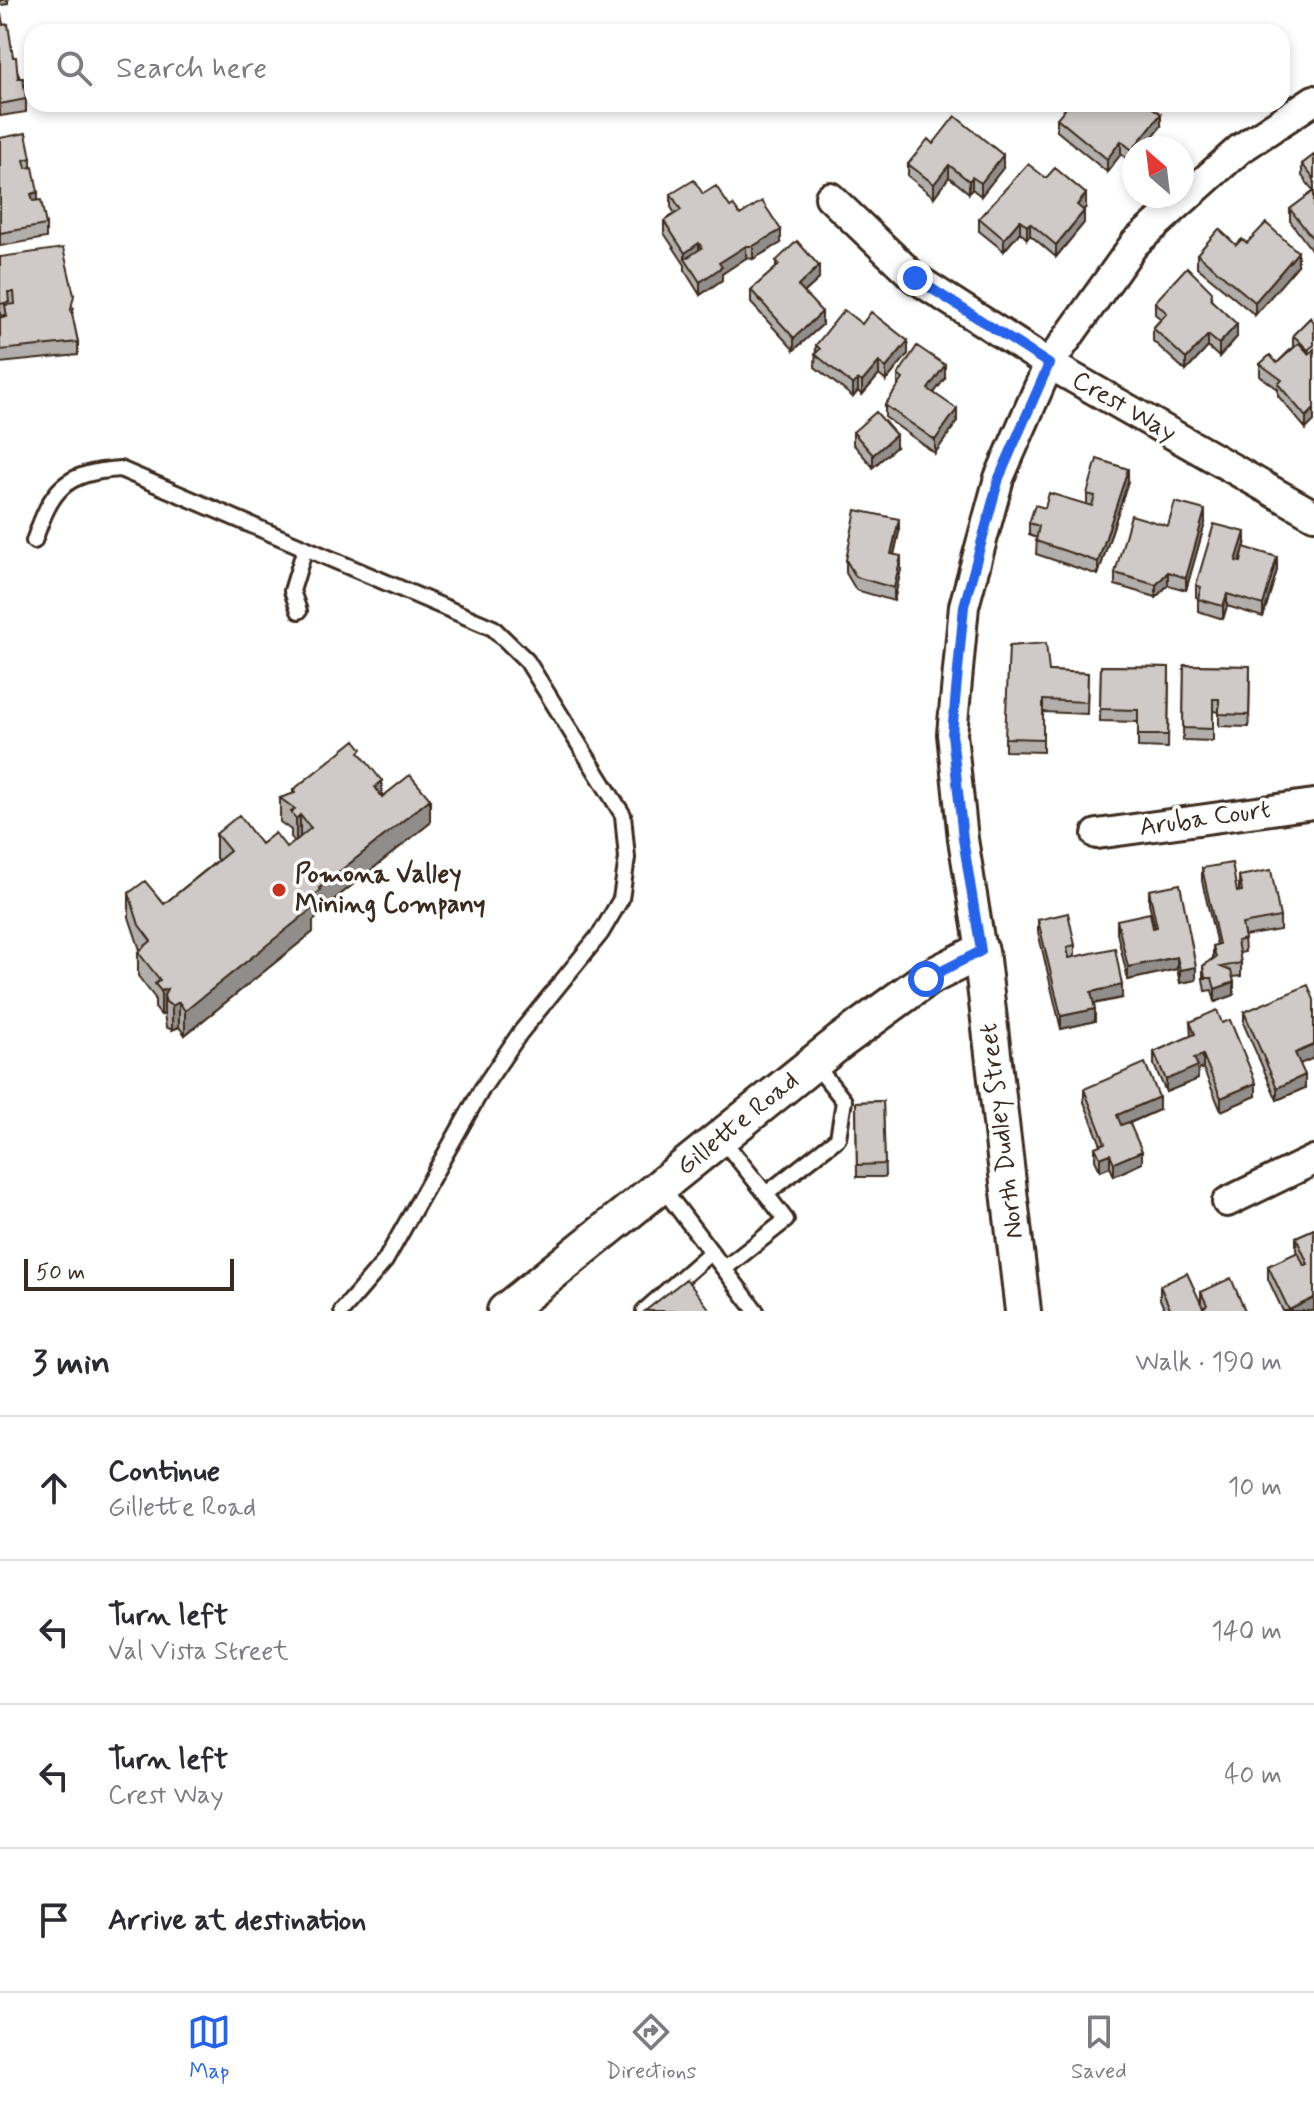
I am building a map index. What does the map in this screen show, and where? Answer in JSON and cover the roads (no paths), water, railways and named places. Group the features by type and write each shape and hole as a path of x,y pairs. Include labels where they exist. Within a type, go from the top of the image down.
{"street":[{"path":"981,951 963,839 952,734 964,606 999,478 1049,364 1135,243 1240,149 1314,100"},
{"name":"Crest Way","path":"830,197 915,278 1049,364 1314,515"},
{"name":"Aruba Court","path":"1097,834 1314,804"},
{"name":"Gillette Road","path":"505,1311 814,1063 926,979 981,951"},
{"name":"North Dudley Street","path":"981,951 1023,1311"},
{"path":"1227,1202 1314,1160"}],"lane":[{"path":"34,541 58,489 87,471 120,469 493,628 527,661 623,815 627,858 621,899 601,933 520,1033 482,1089 385,1261 342,1311"},
{"path":"299,611 292,591 305,548"},
{"path":"766,1194 838,1138 844,1101 814,1063"},
{"path":"721,1138 786,1220 724,1269"},
{"path":"661,1186 756,1311"},
{"path":"644,1311 711,1252"}],"place":[{"name":"Pomona Valley Mining Company","path":"279,890"}]}
